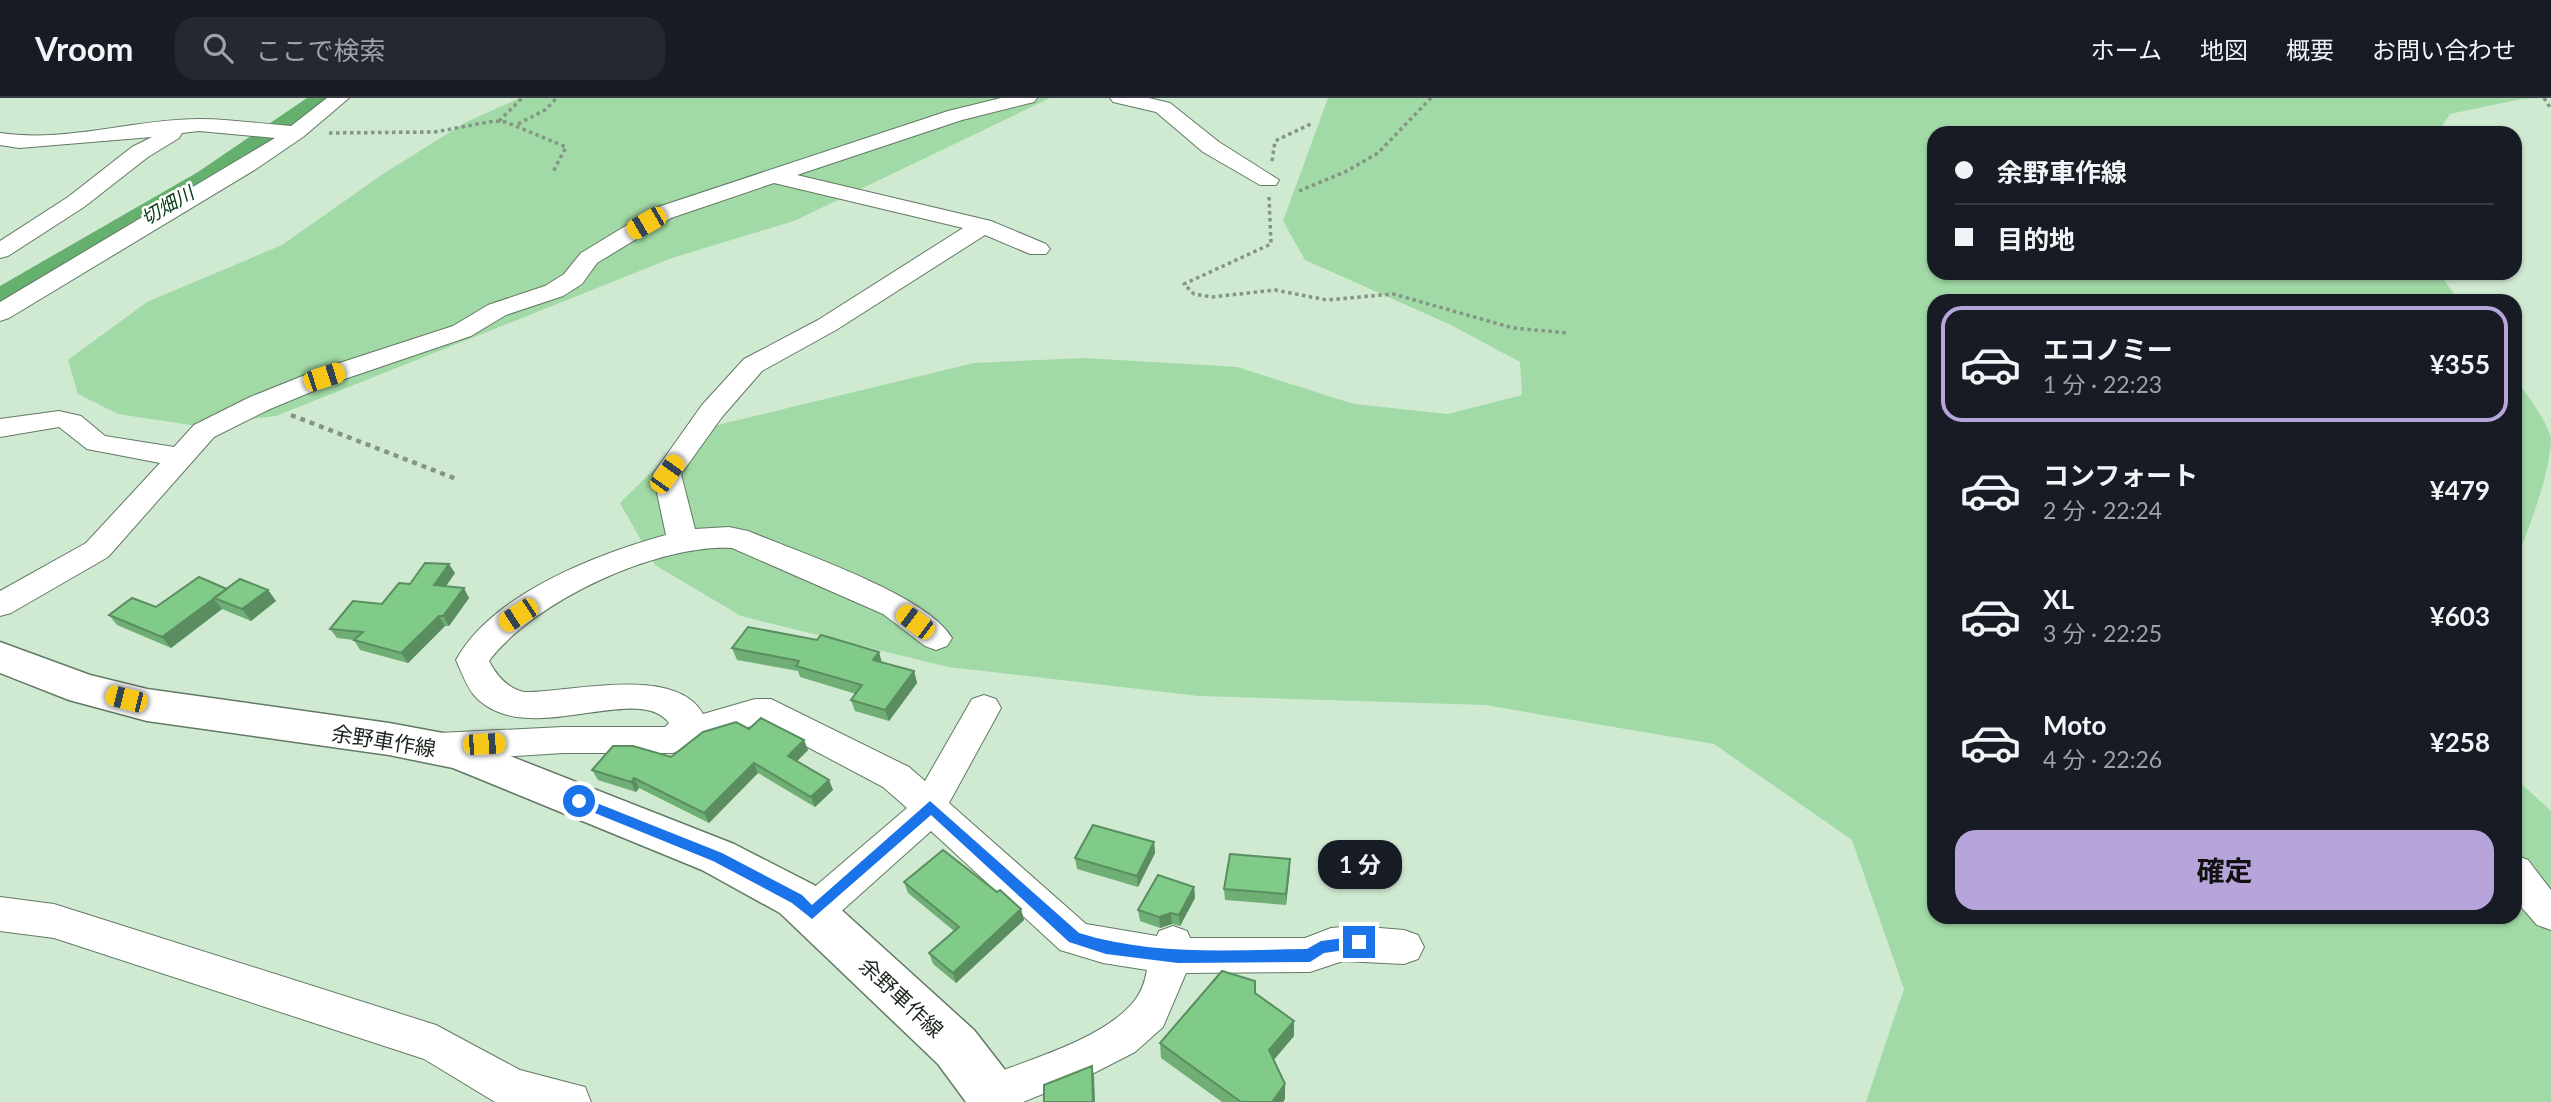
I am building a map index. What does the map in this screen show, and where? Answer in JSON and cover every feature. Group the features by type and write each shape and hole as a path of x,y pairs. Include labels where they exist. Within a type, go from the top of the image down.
{"main road":[{"name":"余野車作線","path":"0,657 83,689 148,705 459,753 718,857 797,899 956,1047 995,1098"}],"street":[{"path":"0,313 72,267 219,183 296,133 339,98"},
{"path":"0,605 97,550 204,431 260,403 324,377 462,331 497,310 554,291 573,279 589,258 663,213 955,115 1027,98"},
{"path":"1120,98 1163,107 1211,147 1268,180"},
{"path":"0,139 19,142 64,140 199,125 296,133"},
{"path":"0,251 76,202 140,152 184,127"},
{"path":"772,176 983,226 1038,248"},
{"path":"683,541 667,474 712,411 753,365 827,325 983,226"},
{"path":"0,428 59,419 71,422 97,443 180,457"},
{"path":"430,747 563,740 673,740 686,728 686,715 648,697 614,697 542,707 506,703 479,681 472,660 480,646 498,628 538,603 626,559 683,541 712,536 737,538 894,606 936,638"},
{"path":"812,913 925,814 984,708"},
{"path":"678,735 755,712 771,712 896,777 1074,938 1106,947 1310,956 1321,947 1359,942 1404,947"},
{"path":"2522,881 2537,901 2551,913"},
{"path":"0,914 54,921 436,1044 512,1088 570,1102"},
{"path":"995,1098 1131,1034 1149,1015 1161,992 1171,949"}],"path":[{"path":"499,121 522,98"},
{"path":"519,124 545,110 557,98"},
{"path":"1299,191 1317,185 1385,147 1420,105 1431,98"},
{"path":"2544,98 2551,109"},
{"path":"296,133 435,132 499,121 566,147 566,152 553,172"},
{"path":"1313,123 1275,141 1268,180 1271,244 1184,284 1194,294 1212,297 1275,290 1293,291 1327,300 1393,294 1513,328 1568,333"},
{"path":"260,403 459,480"}],"green space":[{"path":"520,98 1050,98 794,221 672,258 276,416 197,426 118,414 78,394 68,360 147,302 282,245 383,174 466,122"},
{"path":"1328,98 2551,98 2522,99 2450,114 2442,126 1927,126 1927,280 2444,280 2454,294 1927,294 1927,924 2522,924 2522,784 2551,811 2551,1102 1866,1102 1904,989 1852,840 1714,744 1485,705 1199,696 948,667 741,616 655,565 620,503 693,431 974,363 1085,358 1237,367 1354,404 1448,414 1522,395 1520,362 1451,325 1305,260 1283,221"},
{"path":"2522,388 2551,437 2547,467 2522,545"}],"building":[{"path":"425,563 449,564 434,585 464,588 443,616 439,616 401,653 354,640 363,632 330,629 353,601 382,604 399,583 410,584"},
{"path":"199,577 227,589 162,637 109,615 132,598 156,607"},
{"path":"240,579 268,590 242,609 214,598"},
{"path":"748,627 817,640 821,635 879,652 873,660 914,671 885,710 851,700 862,685 796,666 799,661 732,648"},
{"path":"761,718 804,740 788,756 829,780 811,797 754,763 704,813 634,778 631,782 592,770 613,746 633,746 671,757 703,732 736,722 749,729"},
{"path":"1093,825 1154,842 1137,876 1075,858"},
{"path":"943,850 997,892 1000,890 1021,909 953,973 929,953 959,927 904,882"},
{"path":"1230,854 1290,859 1286,894 1224,889"},
{"path":"1158,875 1194,887 1179,915 1171,913 1159,917 1138,910"},
{"path":"1222,971 1255,981 1255,993 1294,1021 1269,1050 1285,1084 1272,1102 1241,1102 1160,1043"},
{"path":"1092,1066 1093,1102 1044,1102 1044,1085"}],"waterway":[{"name":"切畑川","path":"0,302 210,179 328,98"}],"route":[{"path":"579,801 718,857 797,899 812,913 925,814 930,806 1074,938 1106,947 1178,957 1310,956 1321,947 1359,942"}]}
